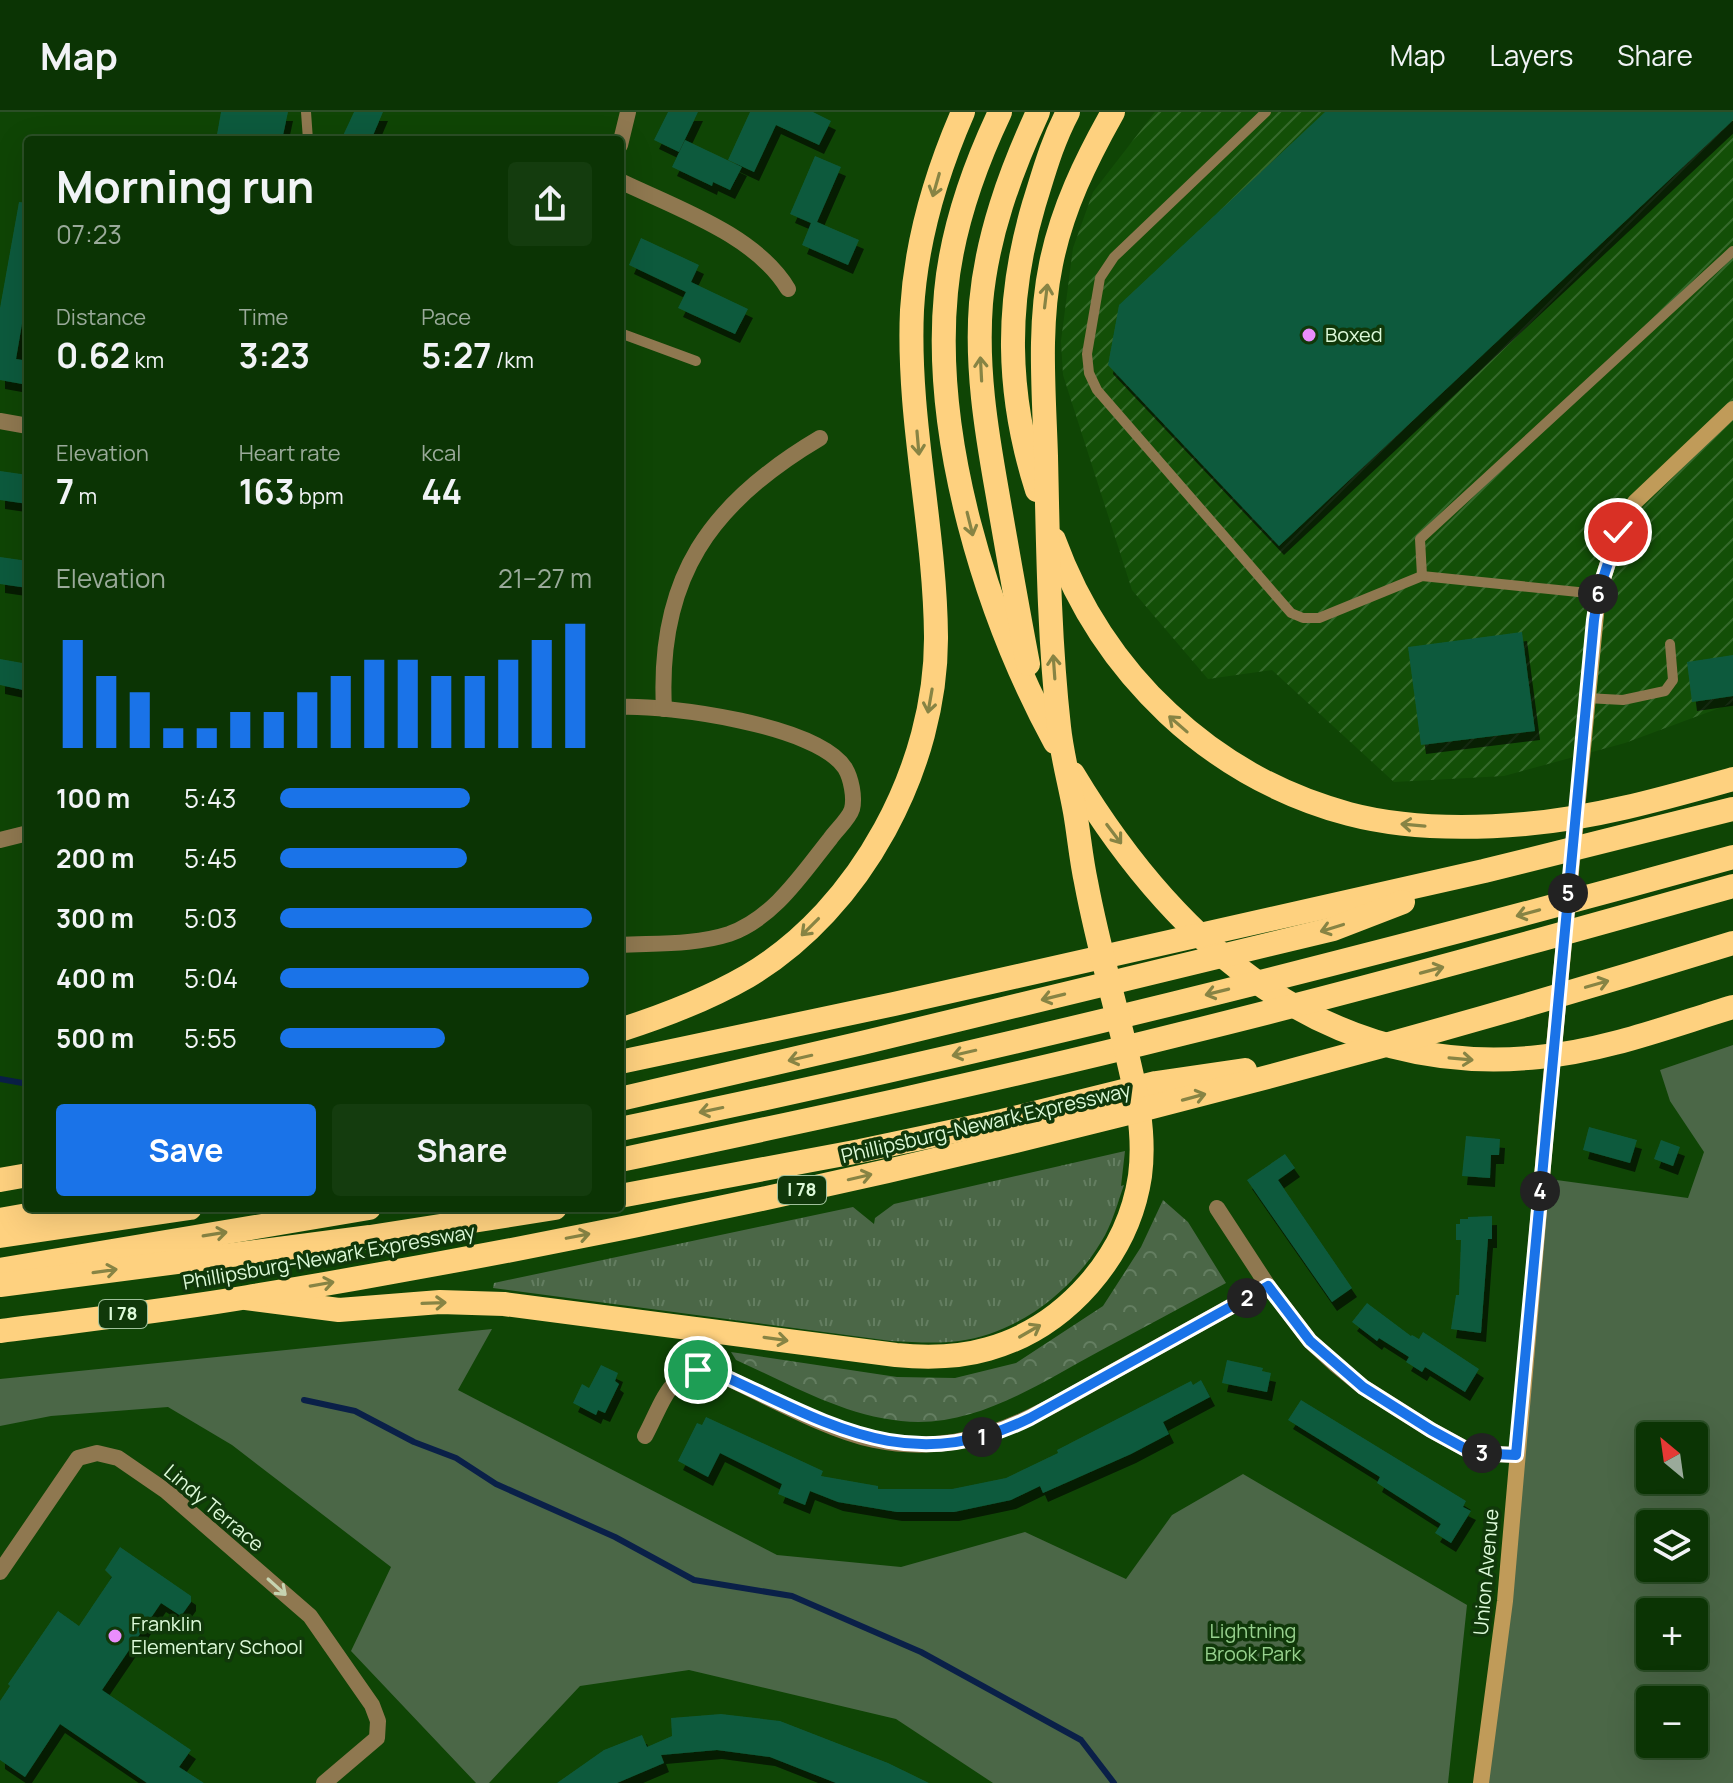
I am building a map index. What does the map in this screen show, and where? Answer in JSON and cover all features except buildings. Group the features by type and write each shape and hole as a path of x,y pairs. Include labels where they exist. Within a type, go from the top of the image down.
{"highway":[{"path":"624,1029 678,1010 728,986 780,953 808,930 870,851 893,813 908,779 929,711 936,638 916,417 912,308 927,219 943,162 963,112"},
{"path":"1000,112 968,189 946,291 945,353 954,447 973,537 996,611 1023,679 1059,749 1096,810 1169,902 1229,961 1268,992 1326,1024 1386,1046 1431,1055 1474,1060 1539,1057 1583,1050 1733,1007"},
{"path":"1038,112 1008,183 994,232 981,302 980,365 988,441 1032,680 1063,814 1086,883"},
{"path":"1068,112 1050,149 1022,248 1014,291 1012,349 1015,388 1027,453 1051,531 1074,588 1104,641 1135,682 1187,732 1237,766 1281,790 1351,815 1385,822 1490,826 1560,820 1664,798 1733,779"},
{"path":"1033,206 1083,112"},
{"path":"246,1298 339,1310 440,1302 504,1304 896,1355 952,1356 985,1350 1018,1338 1076,1298 1099,1272 1118,1243 1131,1212 1142,1145 1140,1116 1086,883 1059,733 1048,562 1044,317 1060,228 1080,175 1113,112"},
{"path":"624,1061 1484,871 1733,809"},
{"path":"624,1128 1067,1029 1483,925 1733,857"},
{"path":"624,1098 1333,929 1484,871"},
{"name":"Phillipsburg-Newark Expressway","path":"624,1159 1112,1051 1476,958 1733,886"},
{"name":"Phillipsburg-Newark Expressway","path":"0,1331 246,1298 504,1251 798,1191 1130,1114 1468,1022 1733,943"},
{"path":"624,1195 889,1145 1156,1083 1352,1054"},
{"path":"0,1180 24,1176"},
{"path":"0,1220 45,1212"},
{"path":"0,1236 163,1212"},
{"name":"Phillipsburg-Newark Expressway","path":"0,1270 345,1212"},
{"path":"0,1285 370,1237 529,1212"}],"street":[{"path":"622,136 628,112"},
{"path":"624,183 745,243 765,259 788,289"},
{"name":"Union Avenue","path":"1481,1783 1505,1601 1516,1455 1598,594 1618,532 1635,502 1733,409"},
{"path":"0,421 24,425"},
{"path":"664,709 664,655 668,627 684,575 697,551 729,507 748,488 769,470 820,438"},
{"path":"624,707 733,718 780,732 826,750 845,768 853,789 852,810 792,887 761,917 731,933 702,940 624,945"},
{"path":"0,840 24,834"},
{"path":"1217,1208 1268,1286 1310,1341 1363,1387 1473,1453 1516,1455"},
{"path":"645,1436 675,1381 689,1371 698,1370 717,1373 839,1428 871,1439 926,1445 977,1438 1030,1418 1268,1286"},
{"name":"Lindy Terrace","path":"0,1572 78,1458 97,1453 118,1458 166,1491 310,1616 372,1705 378,1721 377,1738 324,1783"}],"lane":[{"path":"306,112 308,136"},
{"path":"1266,112 1105,268 1100,278 1087,354 1089,373 1097,390 1291,613 1303,618 1319,618 1422,576 1598,594"},
{"path":"1422,576 1420,539 1733,251"},
{"path":"624,334 696,361"},
{"path":"1586,698 1623,700 1665,691 1673,680 1670,644"}],"shaded area":[{"path":"1155,112 1733,112 1733,703 1625,743 1504,776 1394,782 1272,670 1208,679 1132,590 1063,375 1061,341 1073,248 1093,192"}],"green space":[{"path":"1733,1045 1733,1783 1480,1783 1542,1178 1688,1198 1704,1152 1670,1101 1660,1070"},
{"path":"1125,1151 1121,1186 1124,1185 1108,1229 1089,1260 1058,1293 1022,1319 1002,1329 959,1341 891,1341 493,1288 494,1283 853,1207 874,1224 875,1218 894,1204"},
{"path":"1163,1200 1188,1222 1226,1283 1028,1390 979,1411 928,1422 879,1418 817,1397 736,1360 731,1352 897,1377 955,1378 1016,1363 1103,1306 1141,1247"},
{"name":"Lightning Brook Park","path":"492,1329 458,1390 777,1555 901,1567 1025,1532 1126,1579 1172,1515 1243,1474 1467,1605 1448,1783 993,1783 896,1719 689,1670 580,1686 489,1783 476,1783 351,1651 391,1567 232,1445 168,1407 51,1416 0,1426 0,1379"}],"waterway":[{"path":"0,1079 24,1083"},
{"path":"304,1400 355,1411 414,1442 456,1458 496,1484 615,1537 694,1580 792,1596 921,1652 1081,1740 1114,1783"}],"place":[{"name":"Boxed","path":"1309,335"},
{"name":"Franklin Elementary School","path":"115,1636"}],"route":[{"path":"698,1370 717,1373 839,1428 871,1439 899,1444 953,1444 1009,1428 1030,1418 1268,1286 1310,1341 1363,1387 1473,1453 1516,1455 1594,620 1598,594 1618,532"}]}
